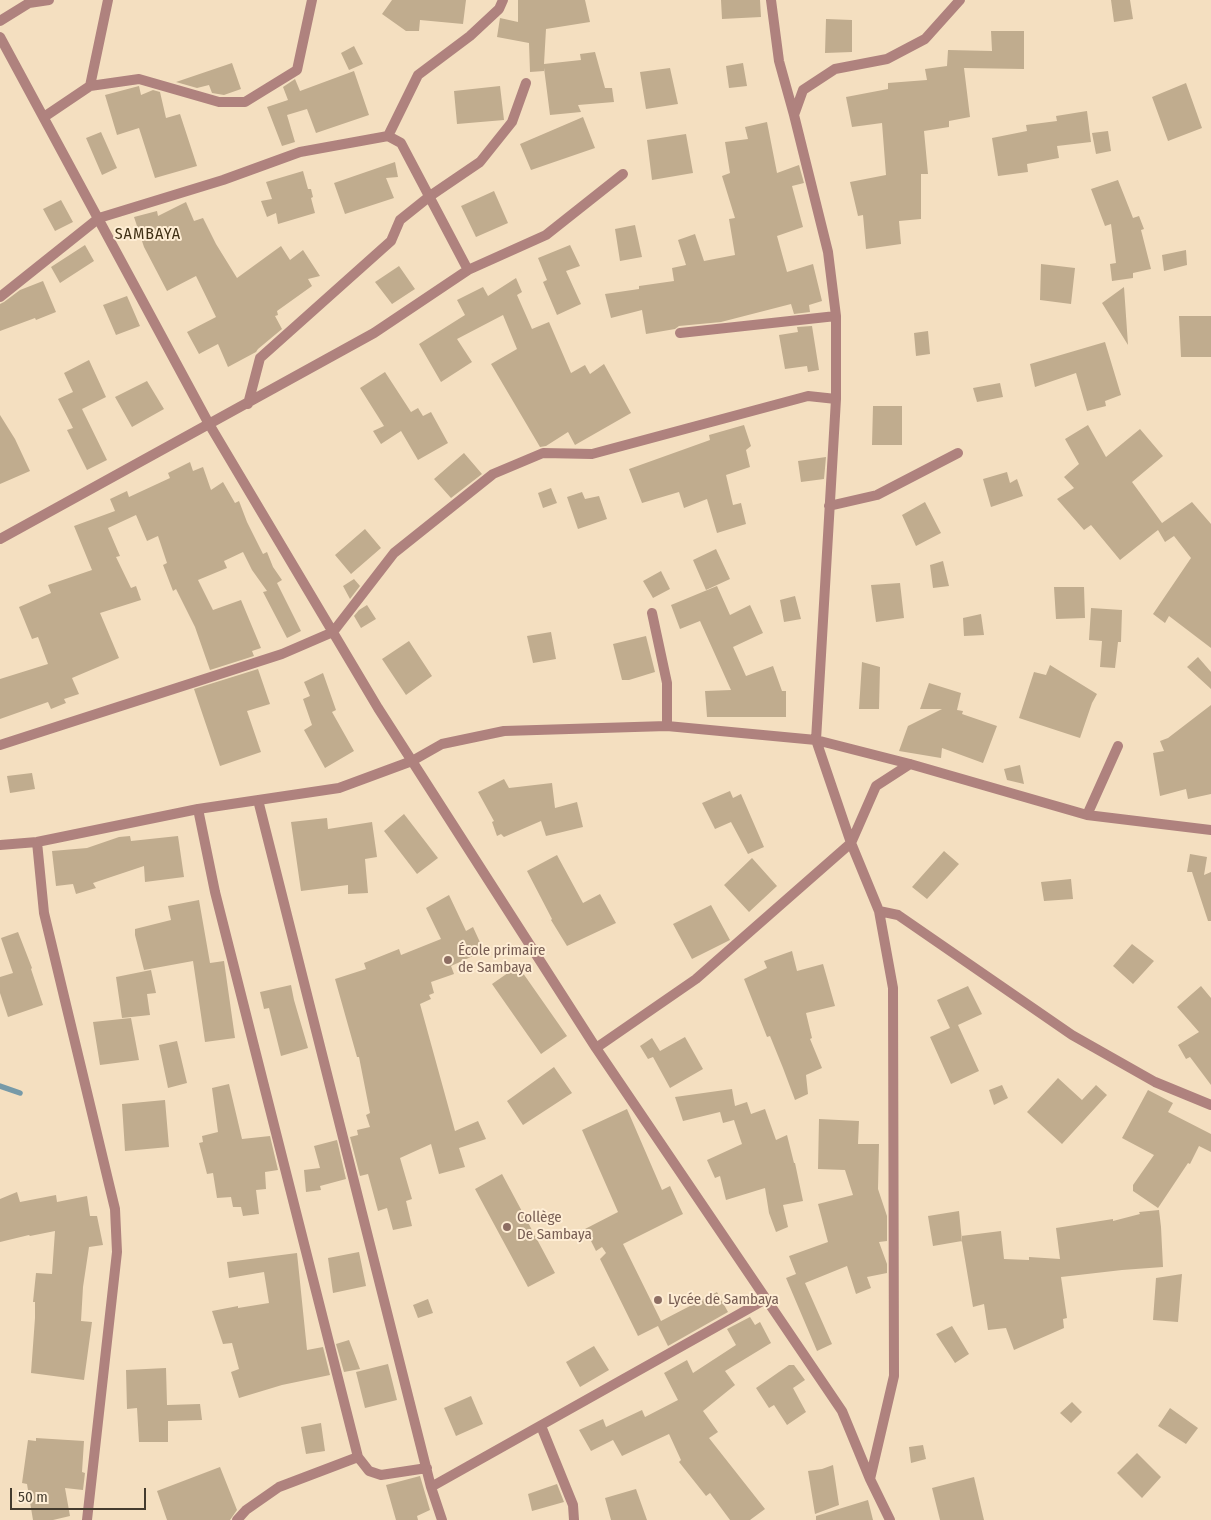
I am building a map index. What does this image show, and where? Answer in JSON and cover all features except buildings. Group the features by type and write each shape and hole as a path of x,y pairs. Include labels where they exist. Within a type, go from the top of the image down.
{"street":[{"path":"0,21 29,3 49,0"},
{"path":"90,86 108,0"},
{"path":"44,116 90,86 139,79 219,102 244,102 297,70 312,0"},
{"path":"388,136 418,76 470,36 499,9 503,0"},
{"path":"771,0 779,60 828,252 836,316 836,399 816,740 851,843 879,911 893,988 894,1376 870,1479"},
{"path":"794,115 803,90 835,69 887,59 925,39 960,0"},
{"path":"0,37 209,424 333,632 412,761 596,1048 842,1411 870,1479 890,1520"},
{"path":"248,404 260,358 391,241 400,220 430,196 480,162 512,122 526,83"},
{"path":"0,297 99,218 223,180 300,152 388,136 401,143 468,270"},
{"path":"0,539 374,333 468,270 546,235 623,174"},
{"path":"680,333 836,316"},
{"path":"0,745 282,654 333,632 394,553 494,474 543,454 592,454 808,396 836,399"},
{"path":"829,506 877,495 958,453"},
{"path":"652,613 666,682 668,726"},
{"path":"0,845 37,842 198,808 339,788 412,761 442,744 504,731 668,726 816,740 910,764 1087,815 1211,830"},
{"path":"1087,815 1118,746"},
{"path":"596,1048 696,979 851,843 876,786 910,764"},
{"path":"258,800 426,1468 442,1520"},
{"path":"198,808 215,892 358,1457 369,1471 381,1474 426,1468"},
{"path":"37,842 44,914 115,1210 117,1252 87,1520"},
{"path":"879,911 898,915 1072,1035 1155,1082 1211,1105"},
{"path":"432,1488 766,1299"},
{"path":"541,1426 573,1505 574,1520"},
{"path":"237,1520 246,1510 279,1487 358,1457"}],"waterway":[{"path":"0,1086 20,1093"}],"place":[{"name":"École primaire de Sambaya","path":"448,960"},
{"name":"Collège De Sambaya","path":"507,1227"},
{"name":"Lycée de Sambaya","path":"658,1300"}],"district":[{"name":"SAMBAYA","path":"148,235"}]}
